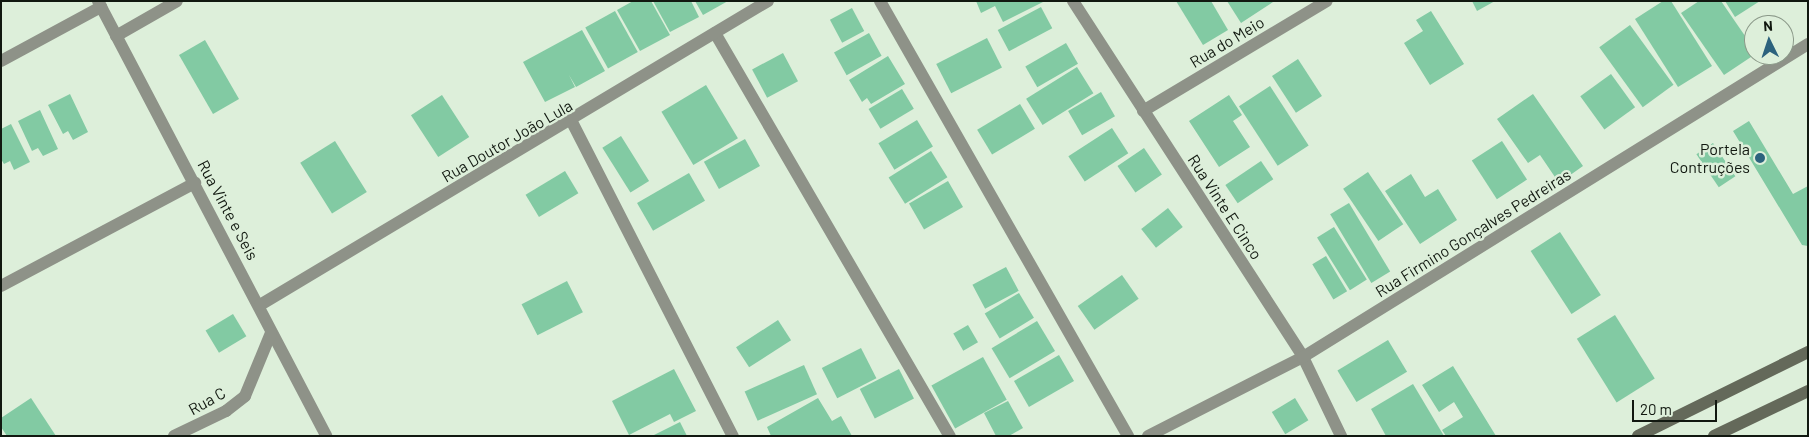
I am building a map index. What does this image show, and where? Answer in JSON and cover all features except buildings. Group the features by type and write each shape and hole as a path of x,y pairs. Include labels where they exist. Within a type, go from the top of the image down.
{"main road":[{"path":"1638,436 1808,352"},
{"path":"1714,436 1808,391"}],"street":[{"path":"116,36 177,1"},
{"name":"Rua Doutor João Lula","path":"260,305 572,122 768,1"},
{"path":"880,1 1128,436"},
{"name":"Rua Vinte E Cinco","path":"1073,1 1303,357 1341,436"},
{"name":"Rua do Meio","path":"1144,111 1327,1"},
{"path":"1,61 100,4"},
{"name":"Rua Vinte e Seis","path":"100,4 260,305 271,333 326,436"},
{"path":"715,33 950,436"},
{"name":"Rua Firmino Gonçalves Pedreiras","path":"1148,436 1303,357 1808,44"},
{"path":"572,122 734,436"},
{"path":"1,286 195,183"},
{"name":"Rua C","path":"174,436 226,411 245,396 271,333"}],"place":[{"name":"Portela Contruções","path":"1760,158"}]}
